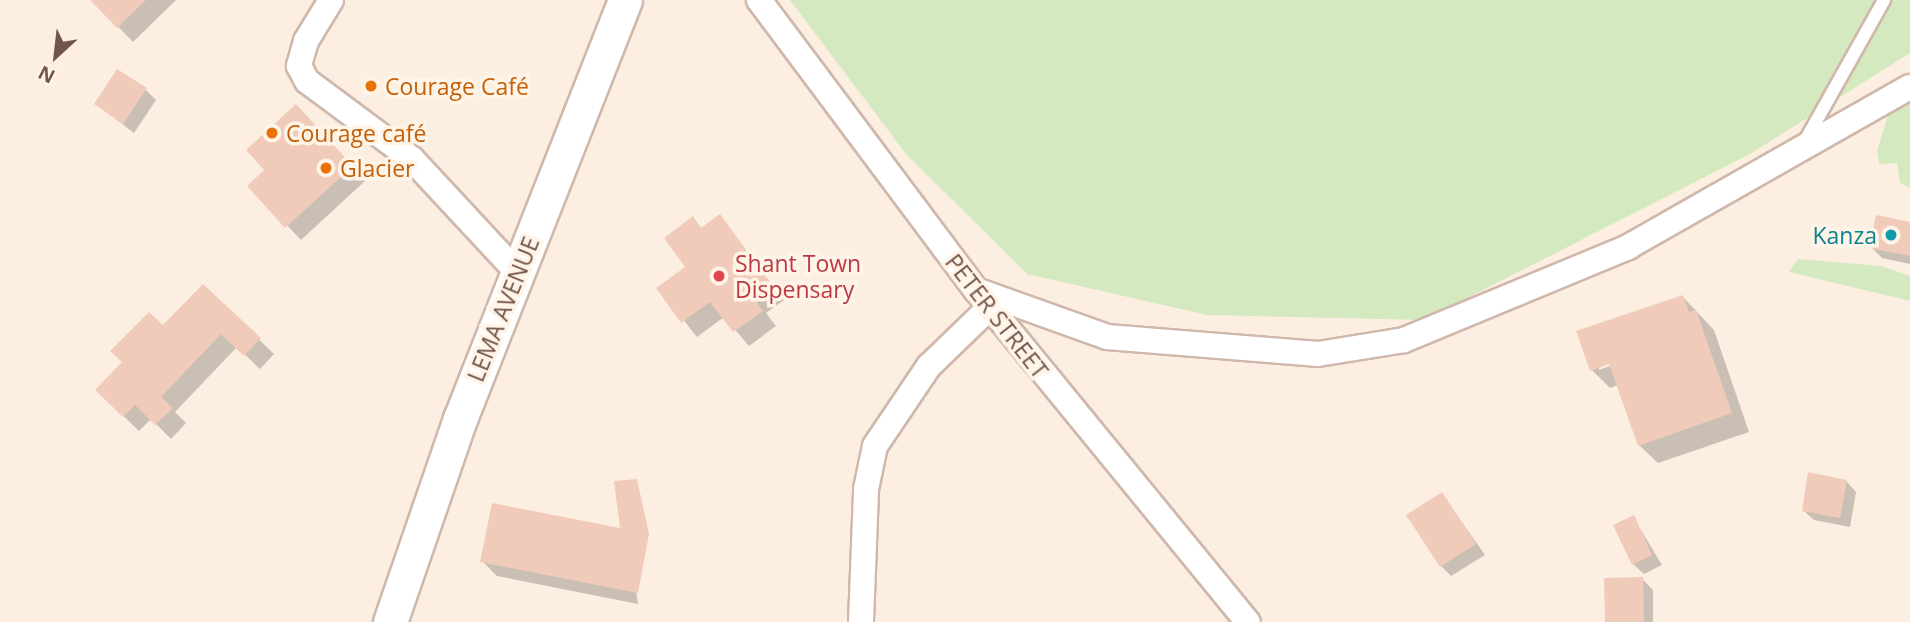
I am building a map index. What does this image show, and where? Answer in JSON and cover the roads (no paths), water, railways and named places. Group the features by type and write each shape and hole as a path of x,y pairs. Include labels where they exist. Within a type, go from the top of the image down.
{"main road":[{"name":"LEMA AVENUE","path":"390,622 518,273 625,0"}],"street":[{"path":"331,0 306,41 299,66 307,81 412,159 518,273"},
{"name":"PETER STREET","path":"759,0 983,299 1248,622"},
{"path":"861,622 866,489 875,446 929,366 983,299 1107,337 1318,354 1404,340 1628,247 1803,144 1910,86"}],"lane":[{"path":"1803,144 1884,0"}],"place":[{"name":"Courage Café","path":"371,86"},
{"name":"Courage café","path":"272,133"},
{"name":"Glacier","path":"326,168"},
{"name":"Kanza","path":"1891,235"},
{"name":"Shant Town Dispensary","path":"719,276"}]}
